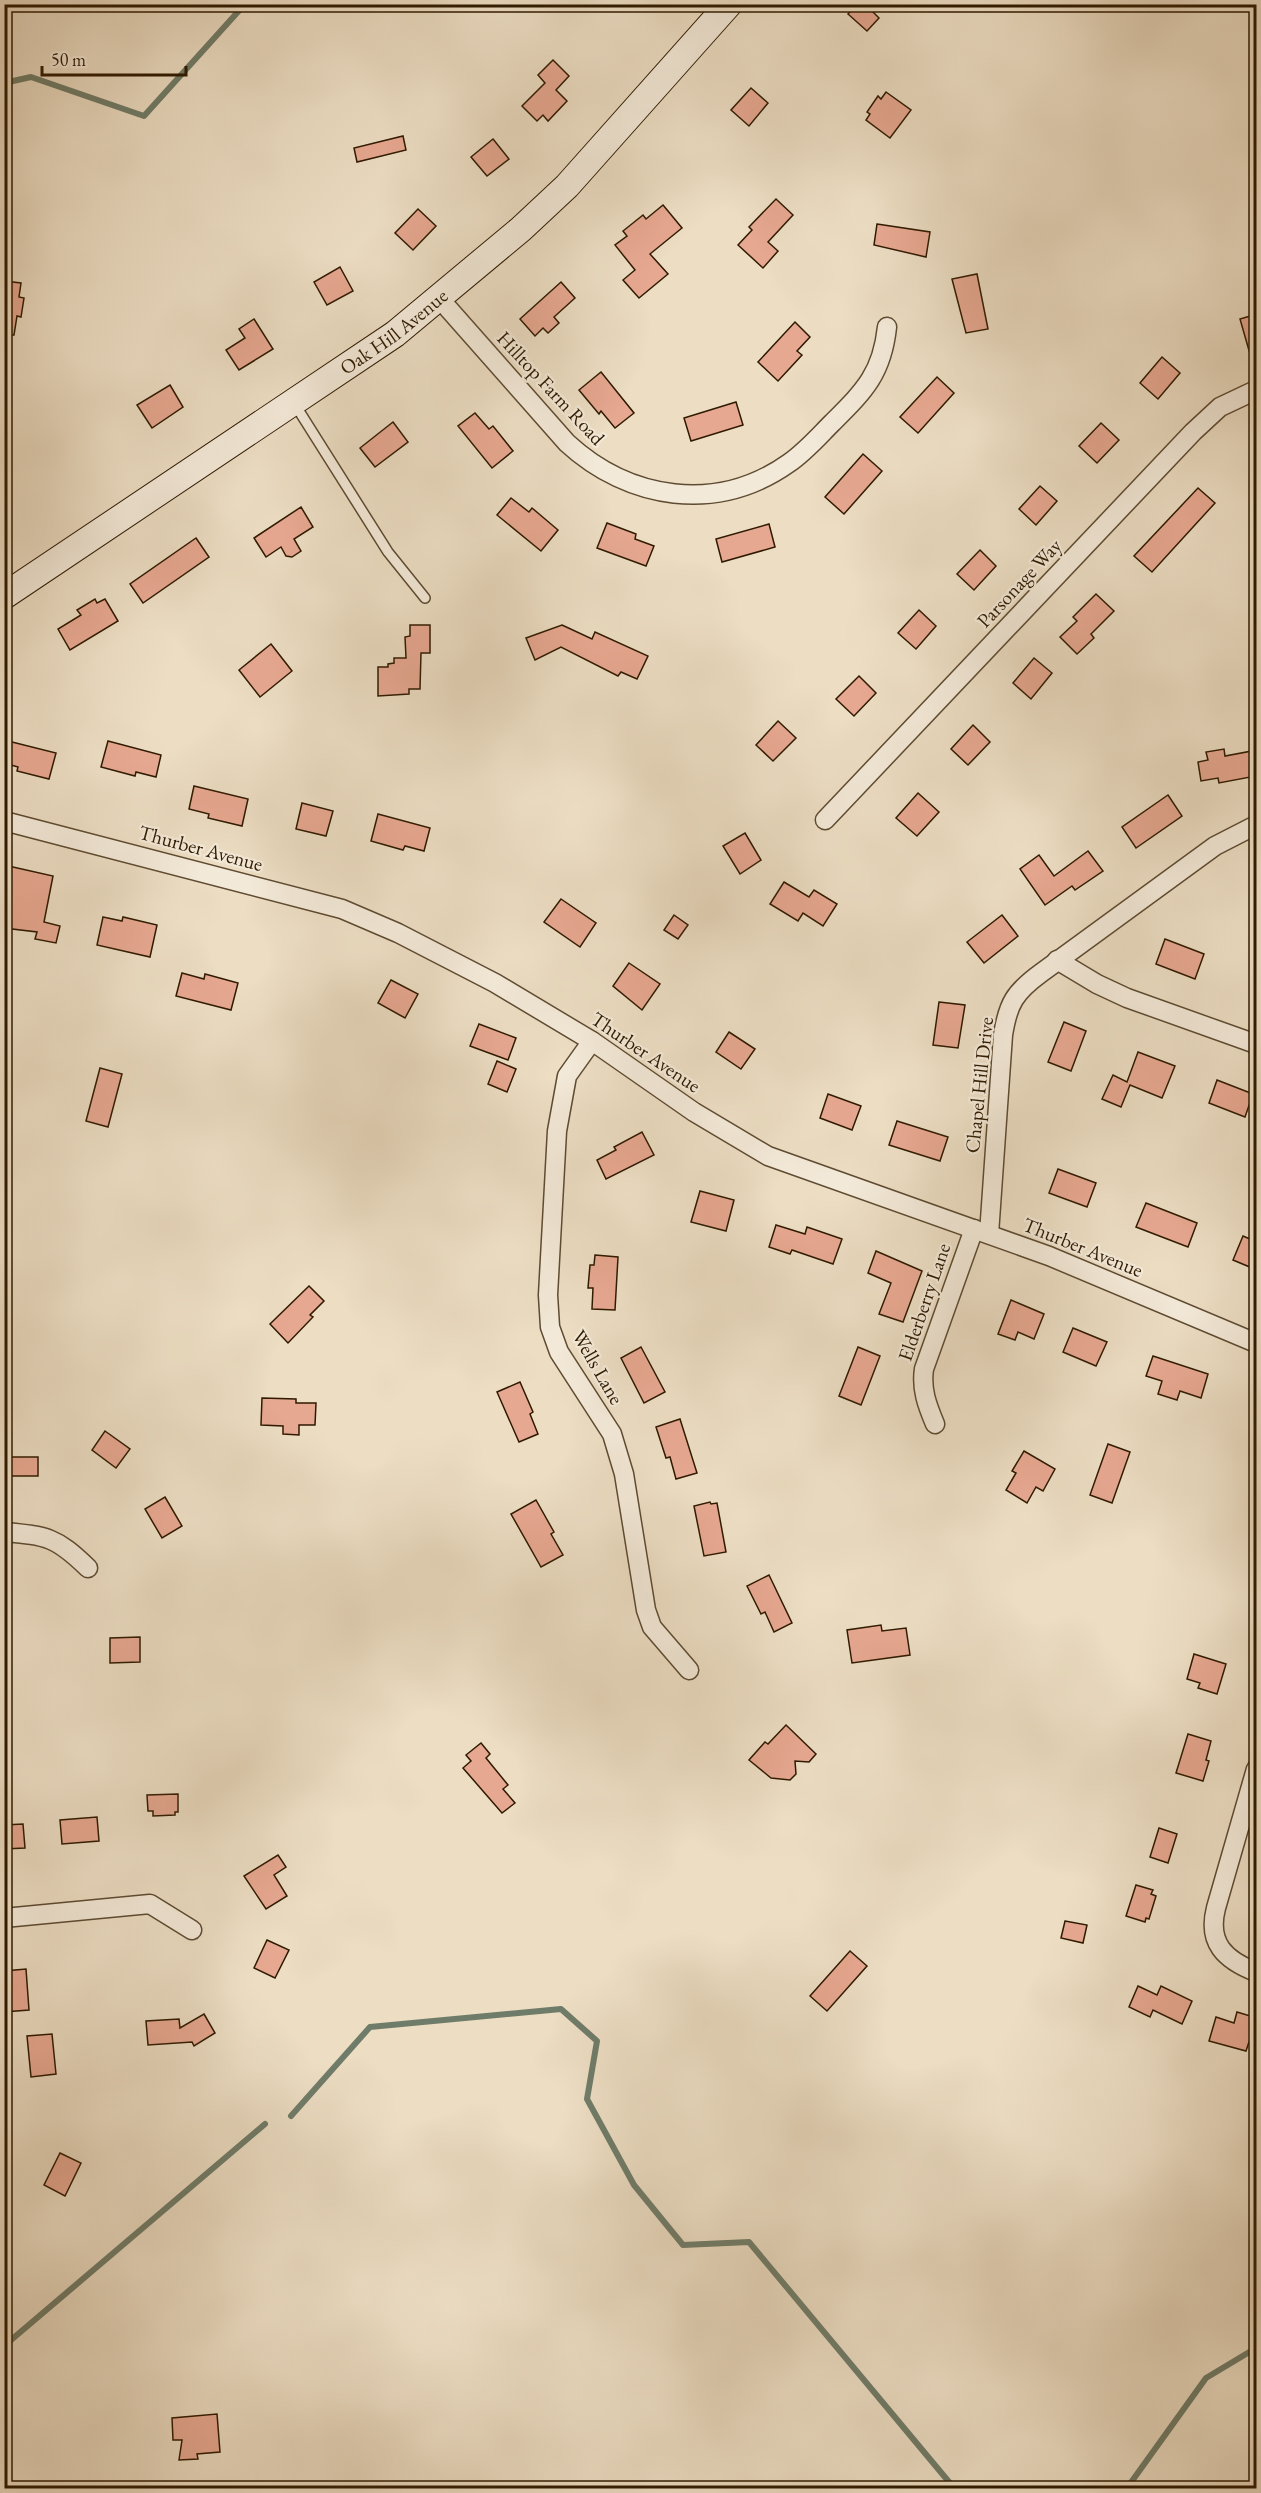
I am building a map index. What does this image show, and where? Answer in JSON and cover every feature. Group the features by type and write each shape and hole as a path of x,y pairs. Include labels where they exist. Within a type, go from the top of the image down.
{"main road":[{"name":"Oak Hill Avenue","path":"4,596 395,334 521,229 567,186 729,4"}],"street":[{"name":"Hilltop Farm Road","path":"439,298 579,454 607,474 624,482 642,488 680,494 718,492 755,482 788,464 803,452 866,389 882,357 886,327"},
{"name":"Parsonage Way","path":"825,820 1193,432 1220,407 1257,390"},
{"name":"Thurber Avenue","path":"4,820 342,909 398,933 495,983 592,1041 694,1112 768,1156 1101,1277 1257,1343"},
{"name":"Chapel Hill Drive","path":"982,1232 996,1130 1007,1015 1018,992 1057,960 1215,846 1257,825"},
{"path":"1057,960 1097,984 1127,998 1257,1044"},
{"name":"Wells Lane","path":"592,1041 567,1076 557,1131 548,1295 550,1327 559,1352 612,1434 624,1474 644,1599 652,1627 689,1670"},
{"name":"Elderberry Lane","path":"935,1424 924,1395 922,1382 924,1369 982,1232"},
{"path":"4,1533 39,1535 53,1539 67,1547 88,1568"},
{"path":"1257,1769 1216,1908 1212,1929 1222,1950 1230,1958 1257,1972"},
{"path":"4,1918 150,1904 192,1930"}],"lane":[{"path":"294,403 388,552 425,598"}],"building":[{"path":"857,4 880,4 873,12 879,18 867,31 848,14"},
{"path":"553,60 569,76 556,90 567,101 548,121 543,115 537,121 522,106 545,83 538,75"},
{"path":"751,88 768,103 749,126 731,110"},
{"path":"886,92 911,110 890,138 866,120 870,114 867,112 878,96 881,99"},
{"path":"403,136 406,150 357,162 354,148"},
{"path":"493,139 509,159 487,176 471,157"},
{"path":"776,199 793,215 768,242 778,251 763,268 738,245 752,230 749,227"},
{"path":"663,205 682,228 650,254 668,274 639,298 623,280 635,270 615,245 627,236 623,231 643,215 646,219"},
{"path":"418,209 436,226 413,250 395,233"},
{"path":"877,224 930,232 926,257 874,245"},
{"path":"340,267 353,291 327,305 314,282"},
{"path":"977,274 988,329 966,333 952,279"},
{"path":"4,281 21,283 19,297 24,298 21,317 17,316 14,335 4,335"},
{"path":"561,282 575,298 554,317 559,323 548,333 543,328 535,336 520,319"},
{"path":"1257,314 1257,361 1252,361 1240,319"},
{"path":"254,319 273,349 239,370 226,350 245,338 239,329"},
{"path":"795,322 810,337 797,351 802,355 778,381 758,362"},
{"path":"1162,357 1180,373 1158,399 1140,383"},
{"path":"601,372 634,413 615,428 601,411 599,414 579,390"},
{"path":"937,377 954,393 918,433 900,417"},
{"path":"170,385 183,407 152,428 137,405"},
{"path":"736,402 743,425 691,441 684,418"},
{"path":"475,413 489,429 493,426 513,451 492,468 458,426"},
{"path":"393,422 408,442 375,467 360,448"},
{"path":"1101,423 1119,440 1097,463 1079,446"},
{"path":"863,454 882,471 844,514 825,497"},
{"path":"1040,486 1057,501 1036,525 1019,509"},
{"path":"1198,488 1215,503 1152,572 1134,556"},
{"path":"511,498 529,512 532,508 558,530 541,551 497,515"},
{"path":"301,507 313,527 294,539 301,551 292,557 286,556 281,547 266,557 254,538"},
{"path":"607,523 636,534 635,539 654,546 646,566 597,548"},
{"path":"769,524 775,547 722,562 716,539"},
{"path":"196,538 209,557 143,603 130,584"},
{"path":"980,550 996,566 974,590 957,574"},
{"path":"1096,594 1114,611 1091,634 1094,638 1077,654 1060,637 1077,621 1073,617"},
{"path":"95,599 97,603 105,599 118,621 70,650 58,629 81,615 77,610"},
{"path":"919,610 936,626 916,649 898,633"},
{"path":"410,625 430,625 430,653 421,653 420,689 409,689 409,694 378,696 378,667 388,667 388,664 394,663 394,658 406,658 405,637 410,636"},
{"path":"562,625 592,639 595,632 648,656 637,679 621,672 618,676 561,647 535,660 526,638"},
{"path":"271,644 292,671 260,697 239,670"},
{"path":"1034,658 1052,673 1031,699 1013,683"},
{"path":"859,676 876,693 854,716 836,699"},
{"path":"778,721 796,738 773,761 756,745"},
{"path":"973,725 990,742 968,765 951,749"},
{"path":"4,740 56,753 49,779 17,771 18,767 4,763"},
{"path":"108,741 161,755 156,777 136,772 135,776 101,767"},
{"path":"1224,749 1225,756 1252,751 1256,776 1219,783 1218,778 1201,781 1198,762 1208,760 1206,752"},
{"path":"194,786 248,799 242,826 208,818 209,814 189,809"},
{"path":"918,793 939,812 917,836 896,818"},
{"path":"1168,795 1182,816 1136,848 1122,827"},
{"path":"302,803 333,811 326,836 296,829"},
{"path":"378,814 430,828 424,851 405,846 403,850 371,841"},
{"path":"745,833 761,860 740,874 723,846"},
{"path":"1088,851 1103,871 1075,890 1072,886 1045,905 1020,869 1039,855 1054,876"},
{"path":"4,865 53,876 44,922 60,926 56,943 35,939 37,932 4,928"},
{"path":"784,882 809,897 814,890 837,904 823,926 803,913 798,921 770,904"},
{"path":"561,899 596,923 580,947 544,922"},
{"path":"674,915 688,925 678,939 664,930"},
{"path":"1002,915 1018,936 984,963 967,942"},
{"path":"103,917 122,921 123,917 157,925 150,957 97,945"},
{"path":"1165,939 1204,954 1195,979 1156,964"},
{"path":"629,963 660,984 642,1010 613,986"},
{"path":"182,973 204,979 205,974 238,983 231,1010 176,996"},
{"path":"391,980 418,994 405,1018 378,1003"},
{"path":"939,1002 965,1005 958,1048 933,1045"},
{"path":"1064,1022 1086,1031 1071,1071 1048,1062"},
{"path":"479,1024 516,1038 508,1060 470,1046"},
{"path":"729,1032 755,1049 741,1069 716,1052"},
{"path":"1138,1052 1175,1066 1162,1098 1130,1085 1121,1107 1102,1099 1113,1075 1127,1082"},
{"path":"497,1061 516,1069 507,1092 488,1084"},
{"path":"100,1068 122,1074 108,1127 86,1121"},
{"path":"1217,1080 1253,1094 1245,1117 1209,1103"},
{"path":"828,1094 861,1106 852,1130 820,1118"},
{"path":"897,1121 948,1137 940,1161 889,1145"},
{"path":"642,1132 654,1155 606,1179 597,1160 616,1150 614,1147"},
{"path":"1058,1169 1096,1183 1087,1207 1049,1193"},
{"path":"700,1191 734,1200 726,1231 691,1222"},
{"path":"1146,1203 1197,1223 1188,1247 1136,1227"},
{"path":"776,1225 805,1234 807,1227 842,1239 833,1264 792,1250 790,1254 769,1247"},
{"path":"1243,1236 1257,1242 1257,1270 1233,1260"},
{"path":"876,1251 922,1271 903,1322 879,1314 891,1283 868,1273"},
{"path":"595,1255 618,1257 615,1310 592,1309 593,1288 588,1288 590,1265 594,1265"},
{"path":"309,1286 324,1301 310,1315 313,1317 288,1343 270,1324"},
{"path":"1011,1300 1044,1314 1034,1339 1018,1332 1015,1340 998,1334"},
{"path":"1073,1328 1107,1342 1096,1366 1063,1352"},
{"path":"641,1347 665,1392 644,1403 621,1358"},
{"path":"858,1347 880,1356 861,1405 839,1396"},
{"path":"1153,1356 1208,1374 1201,1398 1180,1391 1177,1400 1158,1394 1162,1381 1146,1376"},
{"path":"520,1382 533,1412 530,1414 538,1434 519,1442 497,1392"},
{"path":"262,1398 296,1399 296,1403 316,1403 315,1425 299,1425 299,1435 283,1434 283,1426 261,1425"},
{"path":"680,1419 697,1473 676,1479 670,1457 666,1458 656,1427"},
{"path":"105,1431 130,1449 116,1468 92,1450"},
{"path":"1108,1444 1130,1452 1112,1503 1090,1495"},
{"path":"1024,1451 1055,1469 1043,1491 1036,1487 1027,1503 1006,1490 1016,1473 1012,1471"},
{"path":"7,1457 38,1457 38,1476 7,1476"},
{"path":"165,1497 182,1526 162,1538 145,1509"},
{"path":"536,1500 554,1532 551,1534 563,1555 541,1567 511,1514"},
{"path":"710,1502 711,1504 717,1503 726,1552 704,1556 694,1506"},
{"path":"769,1575 792,1623 774,1632 765,1612 761,1614 747,1586"},
{"path":"881,1625 882,1631 906,1628 910,1655 852,1663 847,1630"},
{"path":"140,1637 140,1662 110,1663 110,1638"},
{"path":"1194,1654 1226,1664 1217,1694 1198,1688 1200,1683 1187,1679"},
{"path":"786,1725 816,1754 809,1762 795,1761 796,1774 790,1780 771,1778 749,1760 765,1742 768,1744"},
{"path":"1188,1734 1211,1741 1206,1760 1209,1761 1203,1781 1176,1773"},
{"path":"481,1743 490,1754 486,1758 508,1785 503,1789 515,1803 502,1813 463,1768 471,1761 466,1755"},
{"path":"178,1794 178,1812 175,1812 175,1815 153,1816 153,1811 148,1811 147,1795"},
{"path":"97,1817 99,1841 62,1844 60,1820"},
{"path":"23,1824 25,1848 4,1849 4,1825"},
{"path":"1159,1828 1177,1834 1168,1863 1150,1857"},
{"path":"278,1855 286,1867 274,1875 287,1896 266,1909 244,1876"},
{"path":"1136,1885 1153,1890 1151,1894 1156,1896 1149,1919 1146,1918 1145,1922 1126,1916"},
{"path":"1065,1921 1087,1925 1083,1943 1061,1938"},
{"path":"267,1940 289,1950 275,1978 254,1968"},
{"path":"850,1951 867,1966 827,2011 810,1996"},
{"path":"26,1969 29,2010 4,2012 4,1971"},
{"path":"1138,1986 1157,1995 1161,1986 1192,2001 1182,2024 1153,2010 1150,2017 1129,2007"},
{"path":"1237,2012 1257,2018 1257,2044 1249,2042 1246,2051 1209,2041 1216,2017 1234,2023"},
{"path":"204,2014 215,2033 194,2046 192,2042 148,2045 146,2021 179,2019 180,2028"},
{"path":"52,2034 56,2074 31,2077 27,2036"},
{"path":"60,2153 81,2163 65,2196 44,2185"},
{"path":"217,2414 220,2452 197,2454 198,2459 179,2460 182,2440 173,2440 172,2418"}],"waterway":[{"path":"4,83 31,77 144,116 245,4"},
{"path":"291,2116 370,2027 561,2009 597,2041 587,2099 634,2185 683,2245 749,2242 954,2488"},
{"path":"4,2346 265,2124"},
{"path":"1127,2488 1206,2378 1256,2348"}]}
